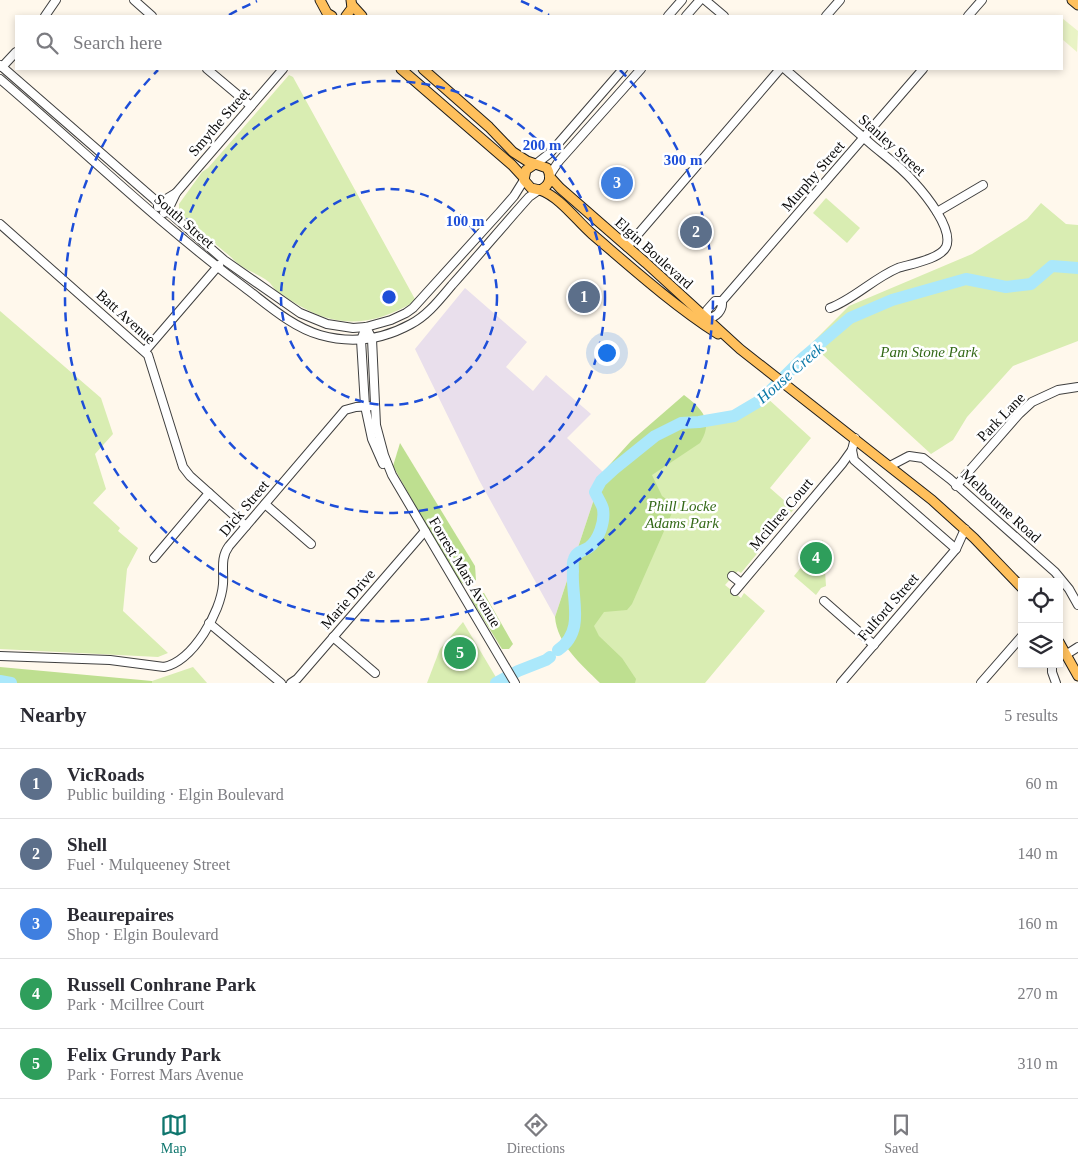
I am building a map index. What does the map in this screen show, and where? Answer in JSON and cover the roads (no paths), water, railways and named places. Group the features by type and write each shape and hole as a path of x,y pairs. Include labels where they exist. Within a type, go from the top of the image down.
{"main road":[{"path":"1072,0 1078,5"},
{"path":"347,15 351,11 353,2"},
{"path":"353,2 361,15"},
{"path":"402,70 512,165 531,188 540,190 547,186 549,176 545,167 535,164 513,152 489,127 424,70"},
{"path":"524,179 527,169 535,164"},
{"name":"Elgin Boulevard","path":"549,176 646,263 685,305"},
{"name":"Elgin Boulevard","path":"540,190 556,199 640,276 685,305 854,442"},
{"path":"640,276 646,270 646,263"},
{"path":"854,442 890,466 965,529 1018,584"},
{"path":"1063,648 1078,676"}],"street":[{"path":"46,15 56,0"},
{"path":"134,0 151,15"},
{"path":"669,15 682,0"},
{"path":"687,15 700,0"},
{"path":"705,0 723,15"},
{"path":"827,15 840,0"},
{"path":"969,15 982,0"},
{"path":"676,7 685,15"},
{"path":"1,66 15,53"},
{"name":"South Street","path":"1,66 224,260 280,300 316,320 340,326 366,327 399,317 413,308 509,201 524,179"},
{"path":"208,70 251,106"},
{"name":"Smythe Street","path":"167,212 176,193 283,70"},
{"path":"535,164 550,153 622,70"},
{"path":"549,176 559,161 640,70"},
{"path":"627,246 779,70"},
{"name":"Stanley Street","path":"786,70 913,180 945,228 947,240 943,251 897,269 871,283 840,304 830,308"},
{"name":"Murphy Street","path":"705,321 714,317 722,307 722,301 922,70"},
{"name":"South Street","path":"0,79 216,267 283,317 308,330 334,338 372,339 412,324 429,310 529,197 540,190"},
{"path":"604,91 614,100"},
{"path":"35,110 42,102"},
{"path":"575,126 584,134"},
{"path":"936,212 983,185"},
{"name":"Smythe Street","path":"158,204 176,193"},
{"path":"158,204 156,215 167,212"},
{"name":"Batt Avenue","path":"0,224 145,351 151,359 183,467 190,476 246,526"},
{"path":"145,351 224,260"},
{"path":"458,260 468,267"},
{"path":"422,300 429,310"},
{"path":"366,327 372,339"},
{"path":"361,340 366,327"},
{"name":"Forrest Mars Avenue","path":"372,339 374,406 378,432 392,475"},
{"name":"Forrest Mars Avenue","path":"361,340 365,406 374,444 381,461 392,475 515,683"},
{"name":"Park Lane","path":"956,486 1019,414 1032,402 1058,390 1078,387"},
{"name":"Dick Street","path":"0,656 110,660 164,667 184,657 197,643 209,624 220,598 223,585 224,555 246,526 346,410 374,406"},
{"path":"854,442 852,456 858,464 956,549"},
{"name":"Mcillree Court","path":"736,591 842,464 854,442"},
{"name":"Melbourne Road","path":"890,466 908,456 921,457 950,478 956,486 1055,572 1069,589 1078,605"},
{"path":"842,464 851,461 858,464"},
{"path":"154,558 209,493"},
{"path":"265,504 311,544"},
{"name":"Fulford Street","path":"841,683 956,549 965,529"},
{"name":"Marie Drive","path":"291,683 297,679 425,531"},
{"name":"Fulford Street","path":"956,549 974,538"},
{"path":"732,576 741,583"},
{"path":"824,601 874,644"},
{"path":"209,624 281,683"},
{"path":"333,637 375,673"},
{"path":"980,683 1018,640"},
{"path":"1067,654 1078,647"},
{"path":"1052,668 1056,683"}],"waterway":[{"name":"House Creek","path":"558,650 567,642 575,624 573,560 578,553 592,545 602,525 603,509 595,492 601,481 655,436 681,423 734,416 761,400 803,358 850,318 892,300 966,279 1006,287 1031,284 1052,266 1078,268"},
{"name":"House Creek","path":"496,683 550,657"},
{"name":"House Creek","path":"0,681 11,683"}],"place":[{"name":"Beaurepaires","path":"617,183"},
{"name":"Shell","path":"696,232"},
{"name":"VicRoads","path":"584,297"},
{"name":"Russell Conhrane Park","path":"816,558"},
{"name":"Felix Grundy Park","path":"460,653"}],"park label":[{"name":"Pam Stone Park","path":"929,352"},
{"name":"Phill Locke Adams Park","path":"682,514"}]}
